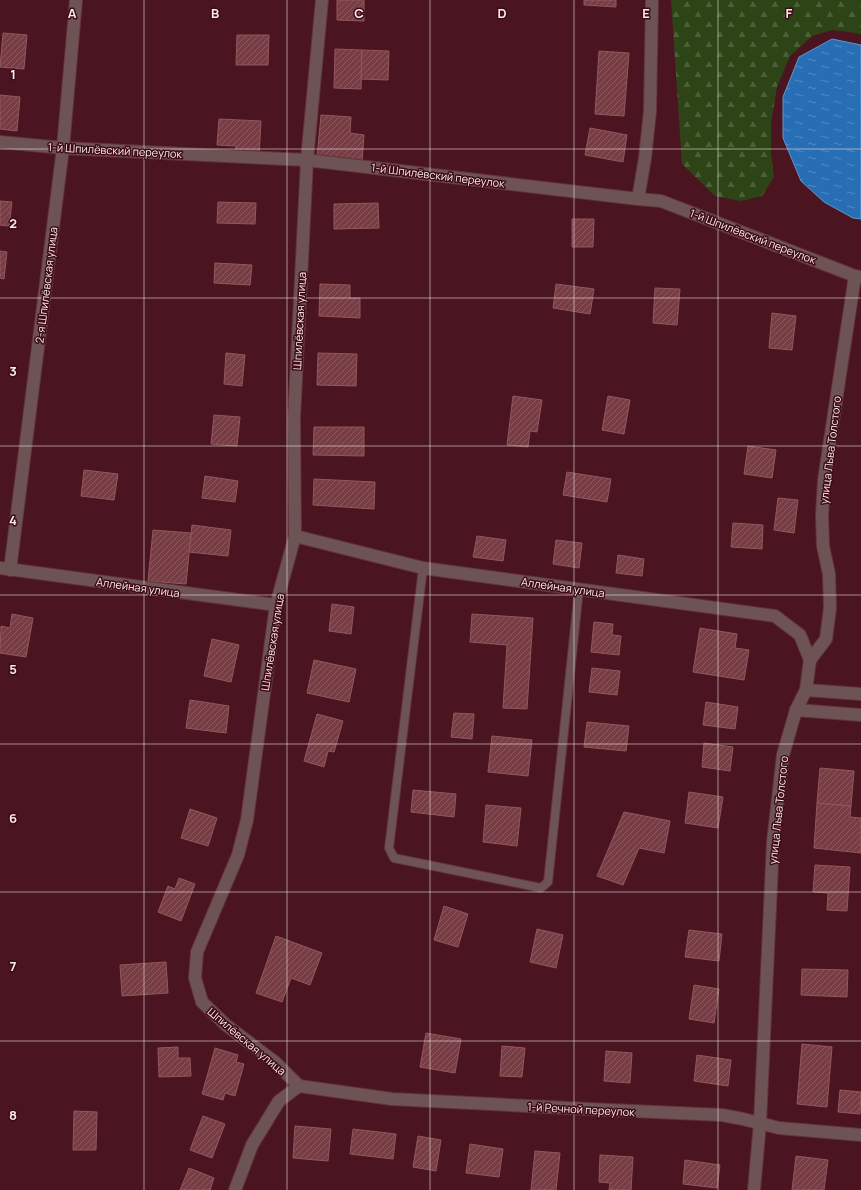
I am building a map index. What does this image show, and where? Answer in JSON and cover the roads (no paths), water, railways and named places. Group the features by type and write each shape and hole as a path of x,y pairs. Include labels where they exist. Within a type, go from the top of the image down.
{"street":[{"name":"2-я Шпилёвская улица","path":"5,569 63,148 76,0"},
{"name":"Шпилёвская улица","path":"299,1086 276,1064 226,1025 202,1002 195,978 198,952 238,855 247,820 276,605 295,536 294,418 307,160 322,0"},
{"path":"638,199 645,158 650,111 652,0"},
{"name":"1-й Шпилёвский переулок","path":"0,142 63,148 307,160 661,201 858,276"},
{"name":"улица Льва Толстого","path":"754,1190 760,1123 773,842 783,755 796,710 806,690 810,660 826,639 830,608 829,574 822,546 824,480 858,276"},
{"name":"Аллейная улица","path":"295,536 423,568 775,616 800,635 810,660"},
{"name":"Аллейная улица","path":"5,569 276,605"},
{"path":"806,690 861,694"},
{"path":"796,710 861,715"},
{"path":"235,1190 252,1145 279,1101 299,1086"},
{"name":"1-й Речной переулок","path":"299,1086 392,1099 722,1115 779,1128 861,1135"}],"lane":[{"path":"423,568 389,848 394,858 541,888 548,882 579,589"}],"water":[{"path":"832,39 861,45 861,219 853,218 824,202 801,181 783,138 783,97 799,57"}]}
